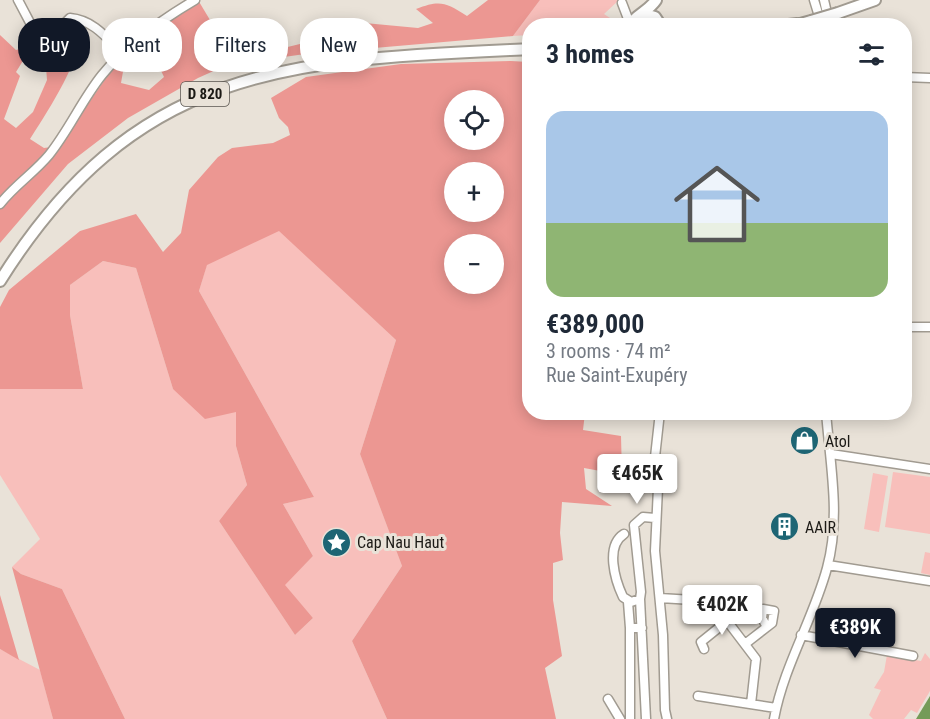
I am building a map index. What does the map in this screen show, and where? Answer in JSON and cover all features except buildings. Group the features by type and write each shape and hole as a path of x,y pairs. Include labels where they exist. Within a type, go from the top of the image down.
{"main road":[{"path":"638,18 656,0"},
{"path":"660,18 662,0"},
{"path":"821,18 875,0"},
{"path":"643,14 651,18"},
{"name":"D 820","path":"0,281 39,223 84,174 131,135 189,102 247,79 311,65 522,48"}],"street":[{"path":"18,0 46,53 54,54 70,18 83,19 102,33"},
{"path":"168,18 195,0"},
{"path":"814,0 820,18"},
{"path":"824,0 828,18"},
{"path":"627,18 622,3 643,14"},
{"path":"0,204 14,186 48,157 105,72"},
{"path":"912,77 930,78"},
{"path":"912,327 930,327"},
{"path":"659,420 655,457 658,488 655,551 667,719"},
{"path":"774,719 786,670 820,592 828,565 834,518 827,420"},
{"path":"831,454 930,469"},
{"path":"646,719 634,525 643,517 655,518"},
{"path":"624,534 616,539 614,558 619,587 628,602 630,719"},
{"path":"828,565 930,581"},
{"path":"660,598 709,601 715,605 745,644 756,663 751,704"},
{"path":"628,602 640,599"},
{"path":"704,649 701,642 727,621"},
{"path":"745,644 767,627"},
{"path":"630,628 642,628"},
{"path":"801,635 914,656"},
{"path":"698,696 776,708"},
{"path":"608,699 620,719"}],"shaded area":[{"path":"198,0 209,18 194,18 194,72 211,72 128,118 68,164 0,243 0,206 3,200 0,197 0,35 18,49 16,72 20,76 4,119 16,128 33,112 47,80 46,72 68,72 30,139 44,148 59,146 110,72 123,72 121,83 149,90 164,77 162,72 182,72 182,18 172,18"},
{"path":"488,0 540,0 526,18 522,18 522,24 513,36 378,48 378,24 418,28 433,23 416,9 431,4 448,5 467,16"},
{"path":"540,0 619,0 604,14 610,18 526,18"},
{"path":"522,24 522,35 513,36"},
{"path":"300,44 300,55 288,56 288,47"},
{"path":"522,62 522,420 584,420 583,430 621,436 622,475 584,468 586,489 612,506 562,502 560,533 563,560 553,563 553,600 562,656 545,668 556,719 387,719 352,641 402,566 360,454 396,340 279,231 207,265 199,291 314,497 283,504 313,556 285,585 313,618 295,635 219,521 247,485 236,446 236,412 205,419 173,389 136,268 103,261 70,285 70,315 83,389 0,389 0,307 9,290 80,231 136,214 163,252 181,233 189,190 218,157 232,148 273,143 290,135 288,127 279,118 271,98 306,77 343,72 378,72 378,67 401,64"},
{"path":"279,230 396,340 360,454 402,566 352,641 387,719 125,719 62,589 21,574 12,567 40,539 0,475 0,389 83,389 70,315 70,285 103,261 136,268 173,389 236,412 236,446 247,485 219,521 295,635 313,618 284,585 313,556 283,504 314,497 199,291 207,264"},
{"path":"893,472 930,477 930,534 885,527"},
{"path":"873,473 888,476 879,532 864,529"},
{"path":"925,552 930,553 930,575 921,573"},
{"path":"12,567 21,574 62,589 125,719 53,719"},
{"path":"0,595 19,660 0,649"},
{"path":"0,649 40,670 53,719 0,719"},
{"path":"925,653 930,659 930,691 917,713 911,710 904,719 873,719 869,715 881,690 874,688 884,672 887,655 921,661"},
{"path":"930,696 930,719 916,719"}],"place":[{"name":"Atol","path":"804,441"},
{"name":"AAIR","path":"784,527"},
{"name":"Cap Nau Haut","path":"336,542"}]}
